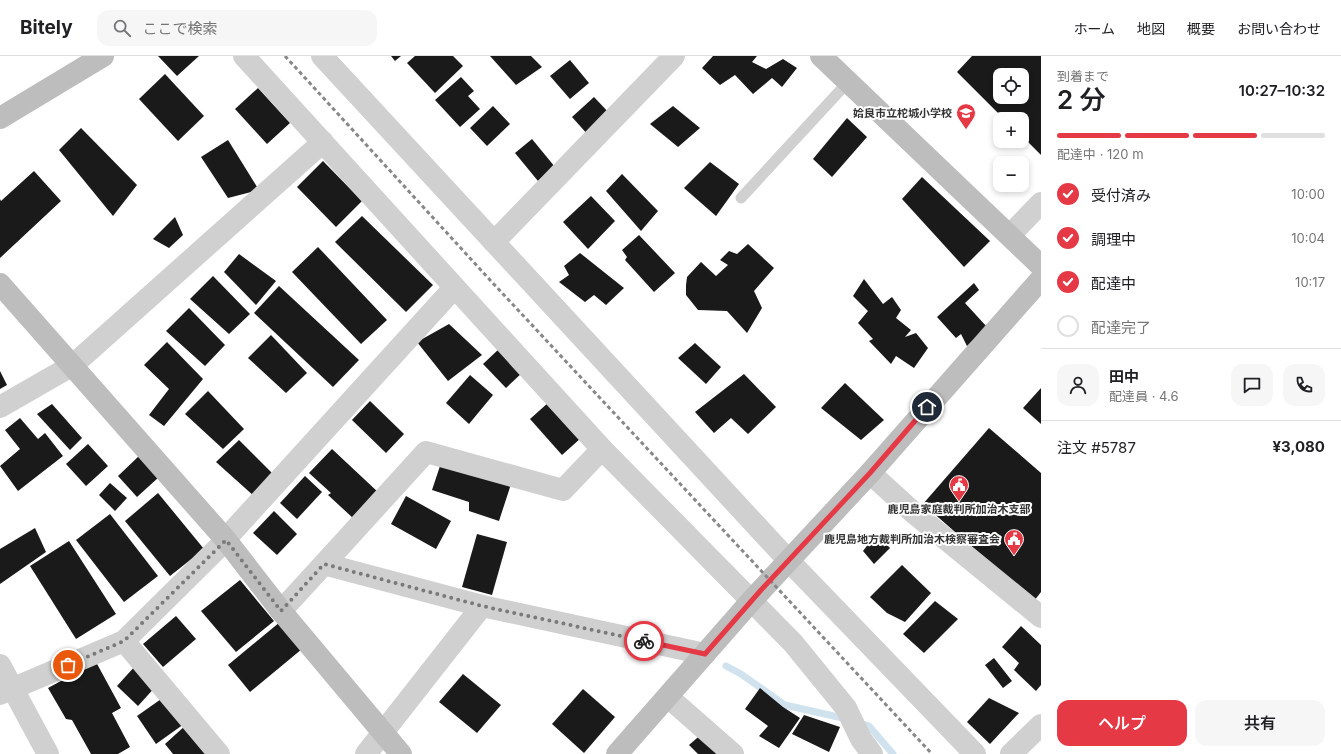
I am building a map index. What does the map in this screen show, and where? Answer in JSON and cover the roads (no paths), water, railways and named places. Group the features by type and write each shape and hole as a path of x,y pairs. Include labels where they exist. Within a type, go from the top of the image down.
{"street":[{"path":"0,118 103,56"},
{"path":"244,56 602,449 793,643 846,708 867,747"},
{"path":"322,56 789,561 975,754"},
{"path":"494,242 674,56"},
{"path":"821,56 1041,266"},
{"path":"0,407 73,365 323,142"},
{"path":"1010,235 1041,203"},
{"path":"616,754 668,697 752,600 870,473 1041,279"},
{"path":"0,284 226,540 281,611 401,754"},
{"path":"6,692 124,641 226,540 454,288"},
{"path":"281,611 426,452 563,490 602,449"},
{"path":"870,473 915,514 1041,617"},
{"path":"324,564 482,606 705,654"},
{"path":"366,754 384,733 482,606"},
{"path":"124,641 219,754"},
{"path":"0,665 6,692 48,754"},
{"path":"668,697 732,754"},
{"path":"1012,754 1041,725"}],"lane":[{"path":"741,198 848,82"}],"waterway":[{"path":"726,666 741,674 785,705 847,719"},
{"path":"859,723 869,726 893,754"}],"railway":[{"path":"285,56 490,280 932,754"}],"place":[{"name":"姶良市立柁城小学校","path":"966,130"},
{"name":"鹿児島家庭裁判所加治木支部","path":"959,502"},
{"name":"鹿児島地方裁判所加治木検察審査会","path":"1014,556"}]}
